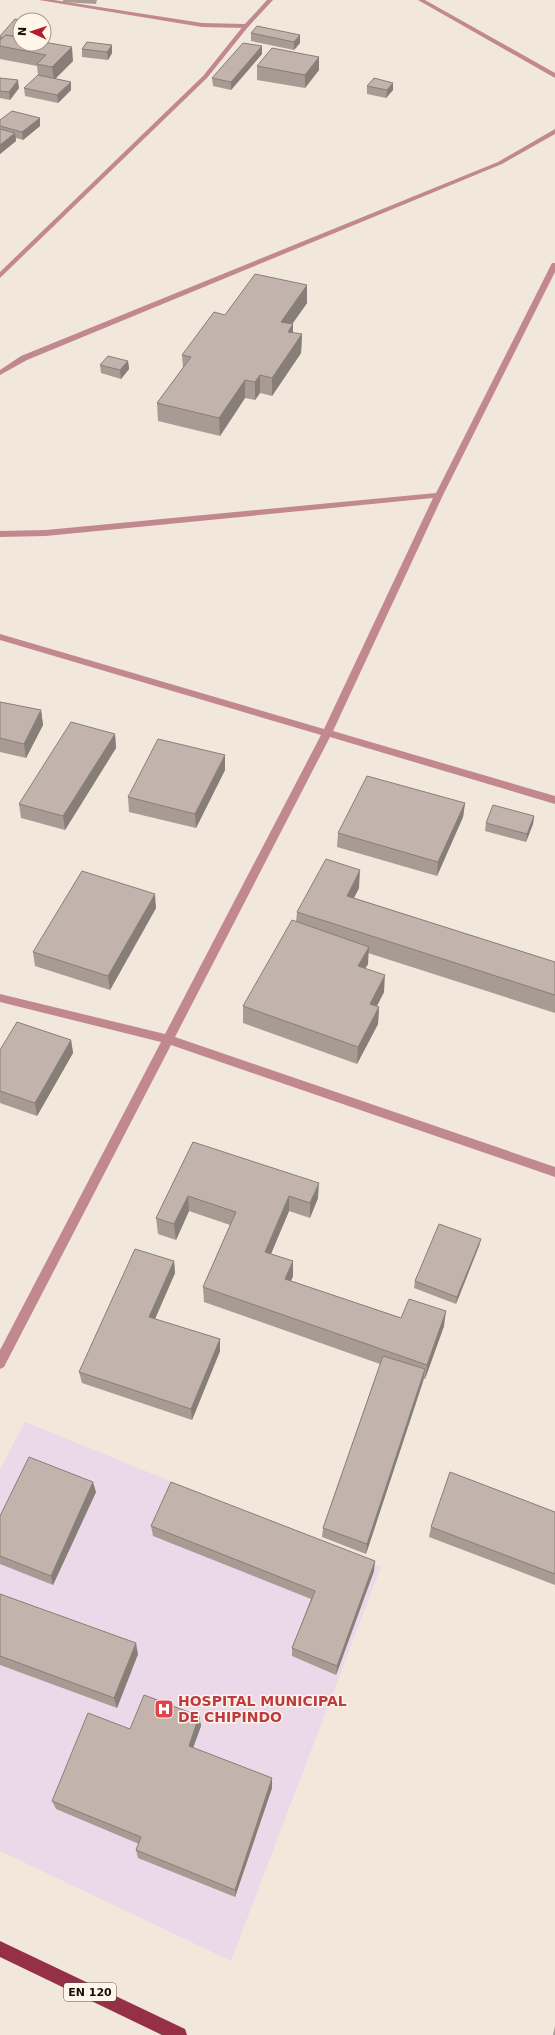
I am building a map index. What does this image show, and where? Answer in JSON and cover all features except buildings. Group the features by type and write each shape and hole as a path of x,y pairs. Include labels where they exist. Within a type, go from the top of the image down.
{"main road":[{"name":"EN 120","path":"0,1949 179,2035"}],"street":[{"path":"42,0 202,25 246,26"},
{"path":"0,276 205,77 246,26 270,0"},
{"path":"421,0 555,76"},
{"path":"0,373 24,358 500,163 555,131"},
{"path":"0,1363 327,733 439,495 555,265"},
{"path":"0,534 54,532 439,495"},
{"path":"0,638 555,800"},
{"path":"0,998 169,1040 555,1172"}],"shaded area":[{"name":"HOSPITAL MUNICIPAL DE CHIPINDO","path":"25,1422 381,1567 231,1961 0,1851 0,1469"}],"place":[{"name":"HOSPITAL MUNICIPAL DE CHIPINDO","path":"164,1709"}]}
